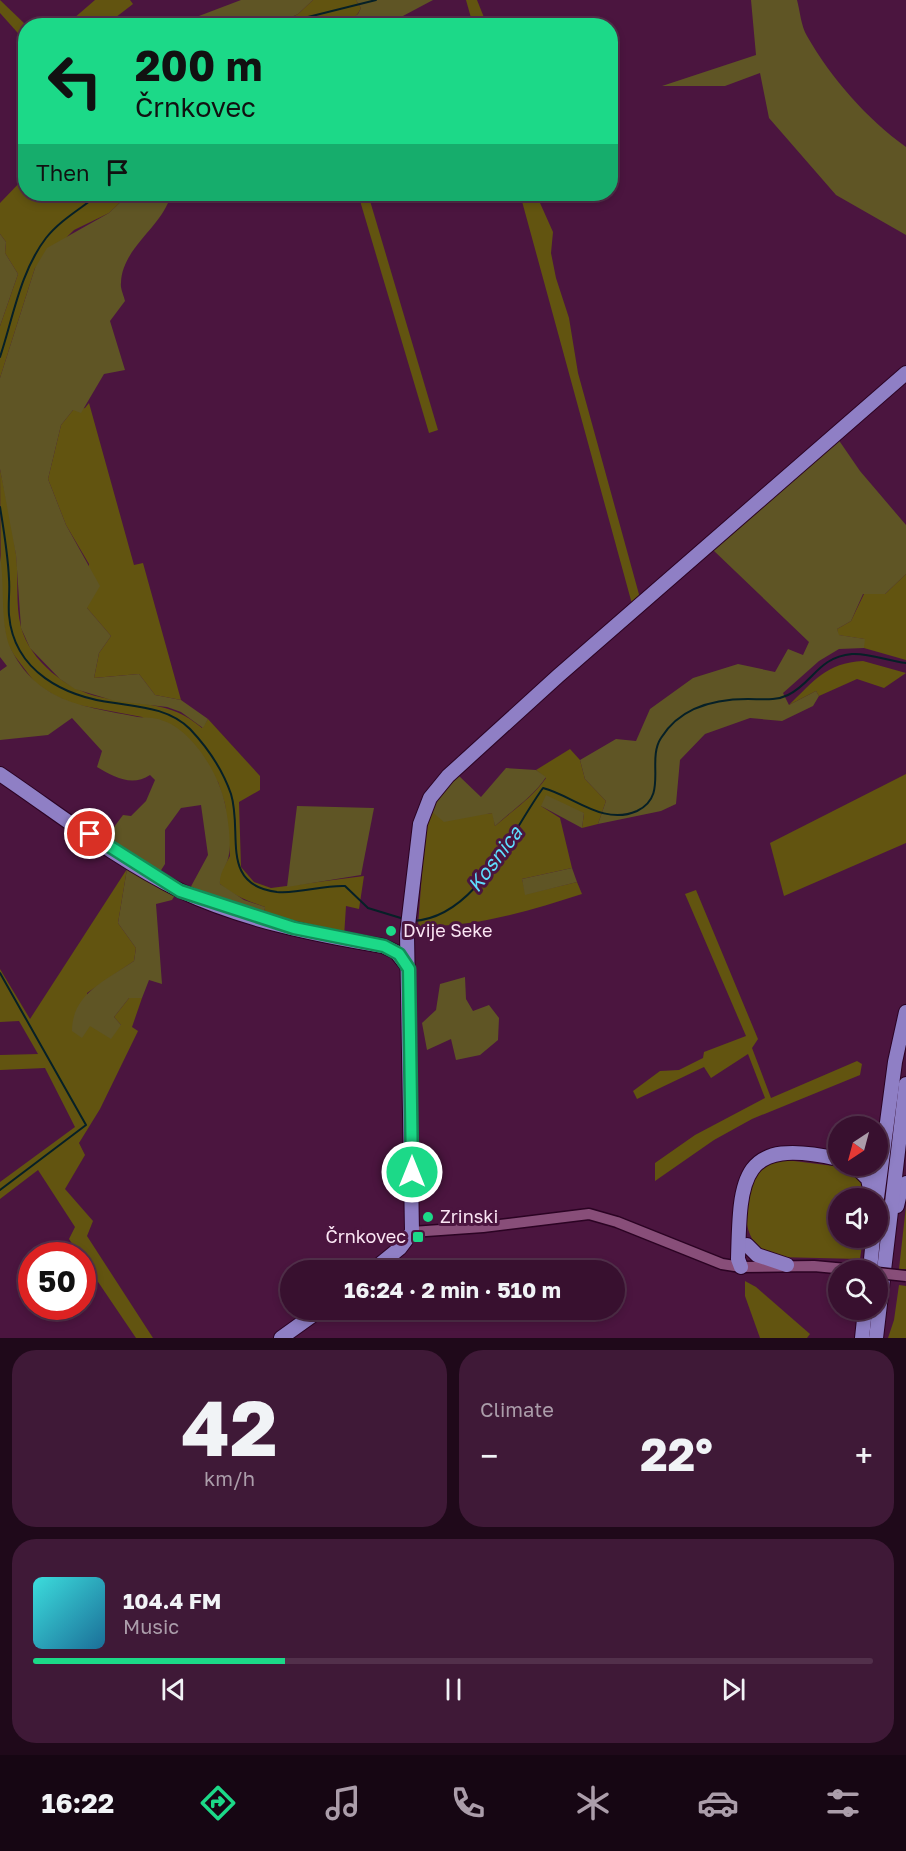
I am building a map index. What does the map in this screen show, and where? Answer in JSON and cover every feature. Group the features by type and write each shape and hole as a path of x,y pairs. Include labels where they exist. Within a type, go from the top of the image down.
{"main road":[{"path":"385,1260 400,1248 412,1232 408,923 415,857 424,811 440,783 906,373"},
{"path":"0,774 129,861 180,891 294,928 384,946 399,954 409,969"},
{"path":"384,946 396,942 408,923"},
{"path":"888,1230 902,1095 906,1012"},
{"path":"881,1116 882,1109 902,1095"},
{"path":"879,1188 902,1095"},
{"path":"906,1126 906,1140"},
{"path":"741,1267 738,1259 741,1208 746,1178 763,1159 787,1152 828,1157"},
{"path":"888,1230 896,1212 900,1193 906,1183"},
{"path":"741,1208 747,1245 747,1257 741,1267"},
{"path":"747,1245 757,1255 787,1265"},
{"path":"876,1338 886,1248"},
{"path":"281,1338 306,1320"},
{"path":"862,1338 865,1320"}],"street":[{"path":"412,1232 589,1215 618,1222 710,1261 741,1267 787,1265 828,1268"},
{"path":"888,1274 906,1276"}],"shaded area":[{"path":"0,0 19,18 18,33 0,13"},
{"path":"95,0 130,0 133,4 115,18 74,18"},
{"path":"241,0 313,0 298,14 290,18 194,18"},
{"path":"313,0 356,0 361,8 353,18 290,18"},
{"path":"356,0 433,0 399,18 352,18 361,8"},
{"path":"466,0 477,0 484,18 471,18"},
{"path":"751,0 797,0 805,32 827,67 864,111 906,147 906,235 836,195 769,118 760,73 725,86 662,86 756,55"},
{"path":"18,184 18,201 122,201 109,213 74,230 35,268 0,378 0,326 18,274 5,253 6,242 0,234 0,203"},
{"path":"122,201 169,201 160,217 135,248 123,270 121,285 125,301 110,321 125,370 104,374 81,413 73,410 61,425 48,479 66,525 100,586 87,608 111,636 99,653 94,678 139,674 155,695 181,700 208,719 203,728 181,712 167,707 115,701 75,689 60,679 30,648 21,628 16,555 0,469 0,378 35,268 47,248 109,213"},
{"path":"360,201 370,201 438,430 429,433"},
{"path":"522,201 539,201 553,232 551,253 556,278 569,318 578,373 640,598 632,604"},
{"path":"0,234 6,242 5,253 18,274 0,326"},
{"path":"89,403 134,565 143,563 181,700 155,695 139,674 94,678 99,653 111,636 87,608 89,564 66,525 48,479 61,425 73,410 85,408"},
{"path":"838,439 860,471 906,525 906,574 885,594 863,594 851,621 837,629 839,635 865,639 864,648 839,649 819,661 783,693 789,705 816,691 819,696 813,706 782,721 750,718 705,734 680,760 676,804 661,811 598,824 606,801 585,779 580,760 616,739 636,741 650,709 693,678 738,664 775,672 788,649 803,655 809,642 712,549"},
{"path":"0,469 16,554 19,618 32,651 52,672 75,688 100,697 166,708 190,719 202,728 208,719 260,776 260,790 239,802 241,867 254,882 271,888 364,876 359,909 346,906 344,937 264,916 265,907 236,895 220,884 219,875 230,856 225,804 218,782 142,717 73,704 54,695 36,684 14,655 7,643 1,607"},
{"path":"0,555 6,634 9,645 20,664 33,679 63,699 98,709 158,719 172,725 193,743 217,779 226,810 230,848 220,884 244,900 265,907 264,916 188,892 208,855 201,805 181,808 165,830 165,864 158,875 105,839 123,815 131,816 146,801 155,780 150,775 137,780 123,779 97,767 102,751 72,718 48,735 0,740 0,671 7,666 0,657"},
{"path":"906,574 906,660 864,648 864,639 838,635 837,629 851,621 864,594 885,594"},
{"path":"863,661 906,673 884,688 857,679 819,696 816,691 789,705 830,669 850,662"},
{"path":"570,749 580,760 585,779 606,801 598,824 582,828 584,813 541,806 560,818 572,868 522,879 526,894 577,882 582,894 522,912 481,921 418,926 425,833 431,811 473,815 493,813 495,826 541,785 546,778 536,770"},
{"path":"506,768 536,770 546,777 529,797 495,826 492,813 444,822 431,811 447,784 458,775 481,797"},
{"path":"906,774 906,843 784,896 770,843"},
{"path":"546,795 584,813 582,828 541,806"},
{"path":"297,806 374,808 361,875 287,887"},
{"path":"572,868 577,882 525,895 522,879"},
{"path":"127,869 118,923 136,948 134,961 87,993 90,1026 121,1025 114,1017 129,998 142,998 132,1027 138,1031 100,1109 79,1143 85,1155 65,1189 93,1221 87,1236 91,1242 71,1242 69,1239 75,1227 38,1170 0,1199 0,1182 75,1127 45,1068 0,1070 0,1055 38,1054 19,1021 0,1022 0,969 30,1019"},
{"path":"127,869 175,895 172,900 156,904 162,984 149,980 142,998 129,998 114,1017 121,1025 111,1039 90,1026 82,1038 72,1031 74,1018 84,997 103,981 134,961 136,948 118,923"},
{"path":"696,890 758,1039 752,1048 771,1098 857,1061 862,1064 860,1075 752,1119 714,1140 655,1181 655,1163 695,1135 765,1098 748,1054 711,1078 704,1067 637,1099 633,1091 660,1071 679,1070 703,1058 704,1052 746,1036 685,894"},
{"path":"465,977 466,999 473,1011 489,1005 499,1018 498,1040 480,1055 456,1060 451,1039 427,1050 422,1023 436,1010 440,984"},
{"path":"786,1160 828,1165 828,1176 856,1176 859,1179 864,1188 828,1188 828,1248 862,1248 860,1259 776,1257 764,1252 754,1243 746,1217 746,1203 755,1177 766,1165"},
{"path":"906,1206 906,1269 899,1269"},
{"path":"96,1250 153,1338 136,1338 96,1279"},
{"path":"745,1281 756,1287 810,1334 807,1338 760,1338 745,1296"},
{"path":"899,1285 906,1286 906,1338 888,1338 894,1320"}],"waterway":[{"name":"Kosnica","path":"304,18 376,0"},
{"name":"Kosnica","path":"0,357 23,280 37,251 58,226 89,201"},
{"name":"Kosnica","path":"0,507 8,561 9,615 13,635 21,652 32,666 45,678 78,695 165,713 190,729 214,760 228,785 234,809 237,855 240,868 247,879 259,887 277,892 345,886 368,908 404,919"},
{"name":"Kosnica","path":"413,921 435,916 455,905 473,889 490,870 543,788 589,808 612,815 624,815 637,811 647,804 655,787 655,757 661,738 669,727 688,712 711,703 735,699 783,697 797,690 823,665 841,656 866,655 906,663"},
{"path":"0,973 86,1125 0,1190"}],"place":[{"name":"Dvije Seke","path":"391,931"},
{"name":"Zrinski","path":"428,1217"},
{"name":"Črnkovec","path":"418,1237"}],"route":[{"path":"90,834 129,861 180,891 202,900 294,928 384,946 402,958 409,969 412,1172"}]}
